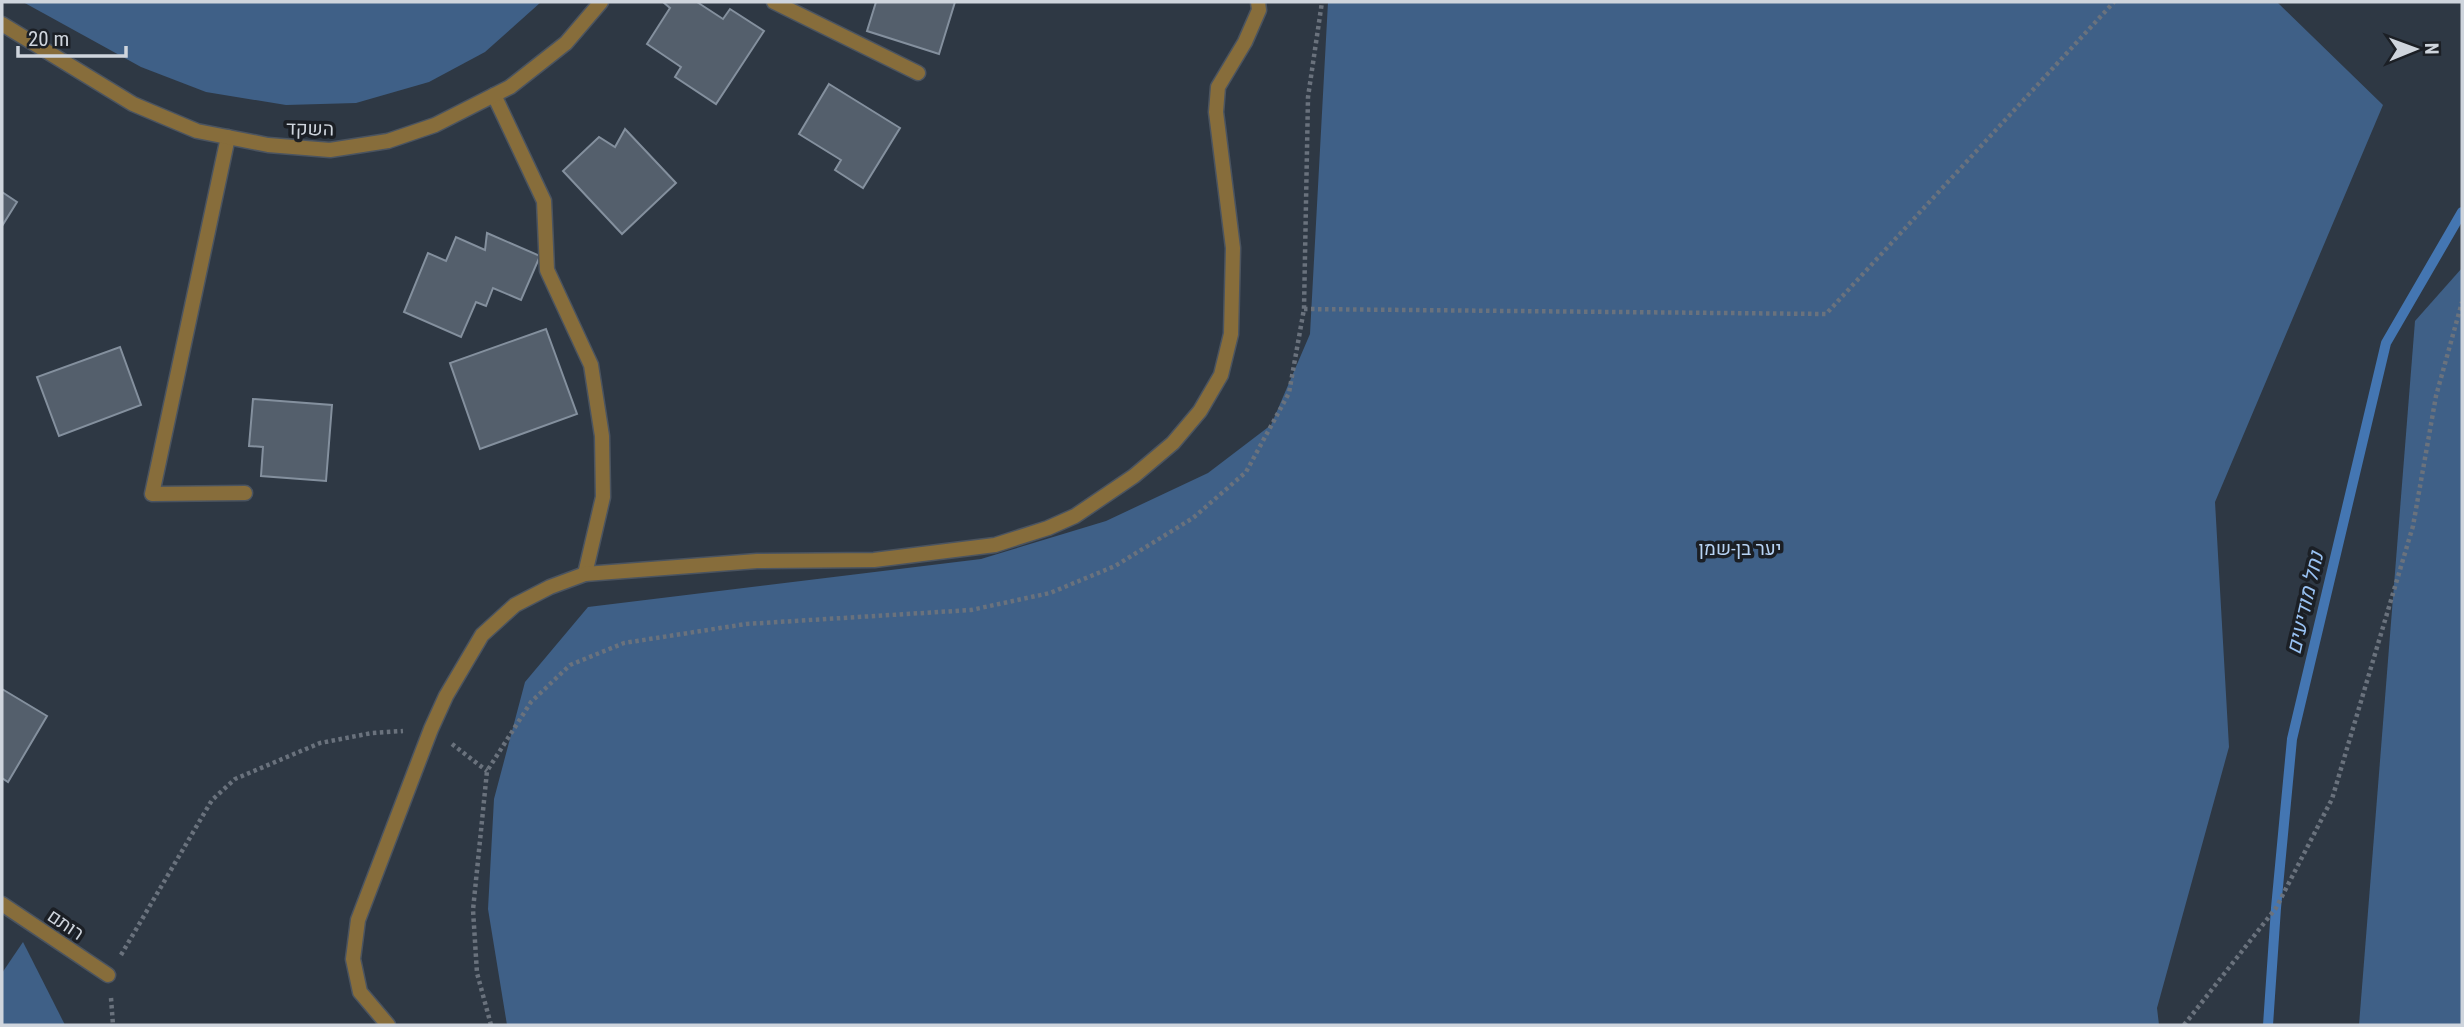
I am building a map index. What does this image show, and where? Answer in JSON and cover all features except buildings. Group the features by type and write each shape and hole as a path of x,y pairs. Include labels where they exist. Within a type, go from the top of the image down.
{"street":[{"name":"השקד","path":"2,24 133,104 197,131 268,145 330,150 388,141 435,125 510,87 566,43 601,2"},
{"path":"774,2 918,73"},
{"path":"388,1025 360,992 353,959 358,920 431,729 457,676 482,635 515,606 550,587 584,574 757,561 874,560 995,545 1075,516 1135,476 1173,443 1200,411 1221,375 1231,334 1233,248 1216,113 1218,87 1245,42 1259,10 1258,2"},
{"path":"494,95 544,201 547,271 591,365 602,436 603,497 584,574"},
{"path":"228,137 152,494 245,493"},
{"name":"רותם","path":"2,904 108,975"}],"path":[{"path":"1304,309 1826,314 2114,2"},
{"path":"2184,1025 2276,908 2332,799 2413,526 2436,396 2462,302"},
{"path":"113,1025 108,975 212,800 235,779 320,743 372,733 431,729 487,771"}],"green space":[{"path":"23,2 541,2 485,52 429,82 356,103 286,105 206,92 141,67"},
{"name":"יער בן-שמן","path":"1328,2 2277,2 2383,105 2215,502 2229,747 2157,1008 2159,1025 507,1025 488,909 494,799 525,682 588,607 981,559 1106,521 1208,473 1271,425 1310,334"},
{"path":"2462,268 2462,1025 2359,1025 2415,321"},
{"path":"23,942 65,1025 2,1025 2,973"}],"waterway":[{"name":"נחל מודיעים","path":"2268,1025 2292,739 2386,343 2462,212"}]}
